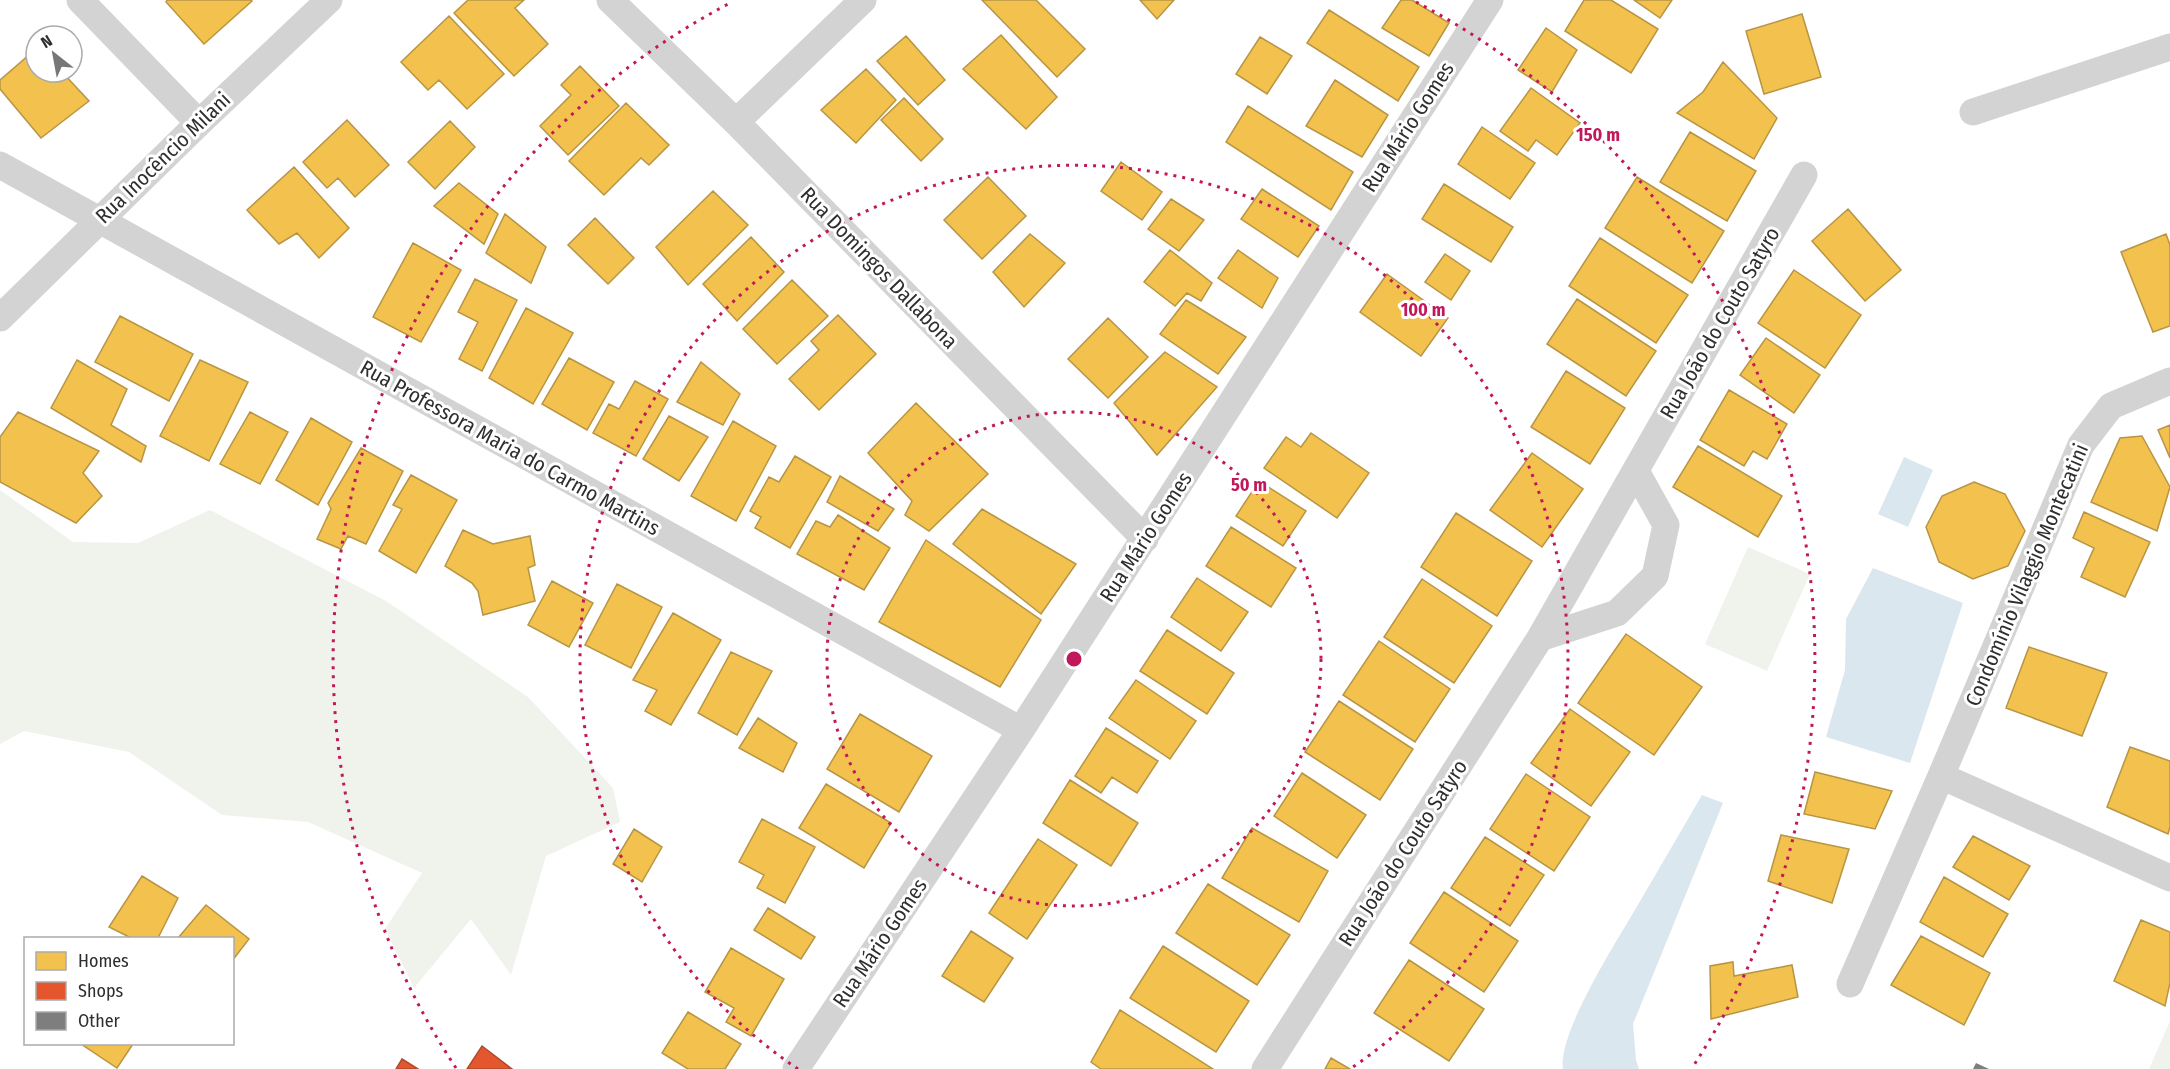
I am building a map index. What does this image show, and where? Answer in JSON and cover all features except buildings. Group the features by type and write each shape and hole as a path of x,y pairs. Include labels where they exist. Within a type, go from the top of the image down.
{"street":[{"path":"80,0 199,123"},
{"name":"Rua Inocêncio Milani","path":"0,318 199,123 329,0"},
{"name":"Rua Domingos Dallabona","path":"610,0 736,122 1145,539"},
{"path":"736,122 863,0"},
{"name":"Rua Mário Gomes","path":"796,1069 1145,539 1490,0"},
{"path":"1973,112 2170,47"},
{"name":"Rua Professora Maria do Carmo Martins","path":"0,165 1021,730"},
{"name":"Rua João do Couto Satyro","path":"1265,1069 1540,638 1804,175"},
{"name":"Condomínio Vilaggio Montecatini","path":"1850,984 2081,445 2111,406 2170,381"},
{"path":"1540,638 1617,613 1655,576 1666,525 1636,471"},
{"path":"1941,776 2170,878"}],"shaded area":[{"path":"1904,457 1933,470 1908,527 1878,514"},
{"path":"0,490 73,542 138,543 210,510 386,601 528,697 613,788 620,822 546,856 511,975 471,919 414,988 385,929 422,873 308,822 222,815 129,752 24,731 0,744"},
{"path":"1748,547 1810,574 1767,671 1705,644"},
{"path":"1873,568 1963,603 1910,763 1826,737 1845,670 1846,619"},
{"path":"1702,795 1723,803 1633,1024 1639,1069 1563,1069 1564,1053 1579,1009"},
{"path":"2170,1021 2170,1069 2149,1069"}]}
